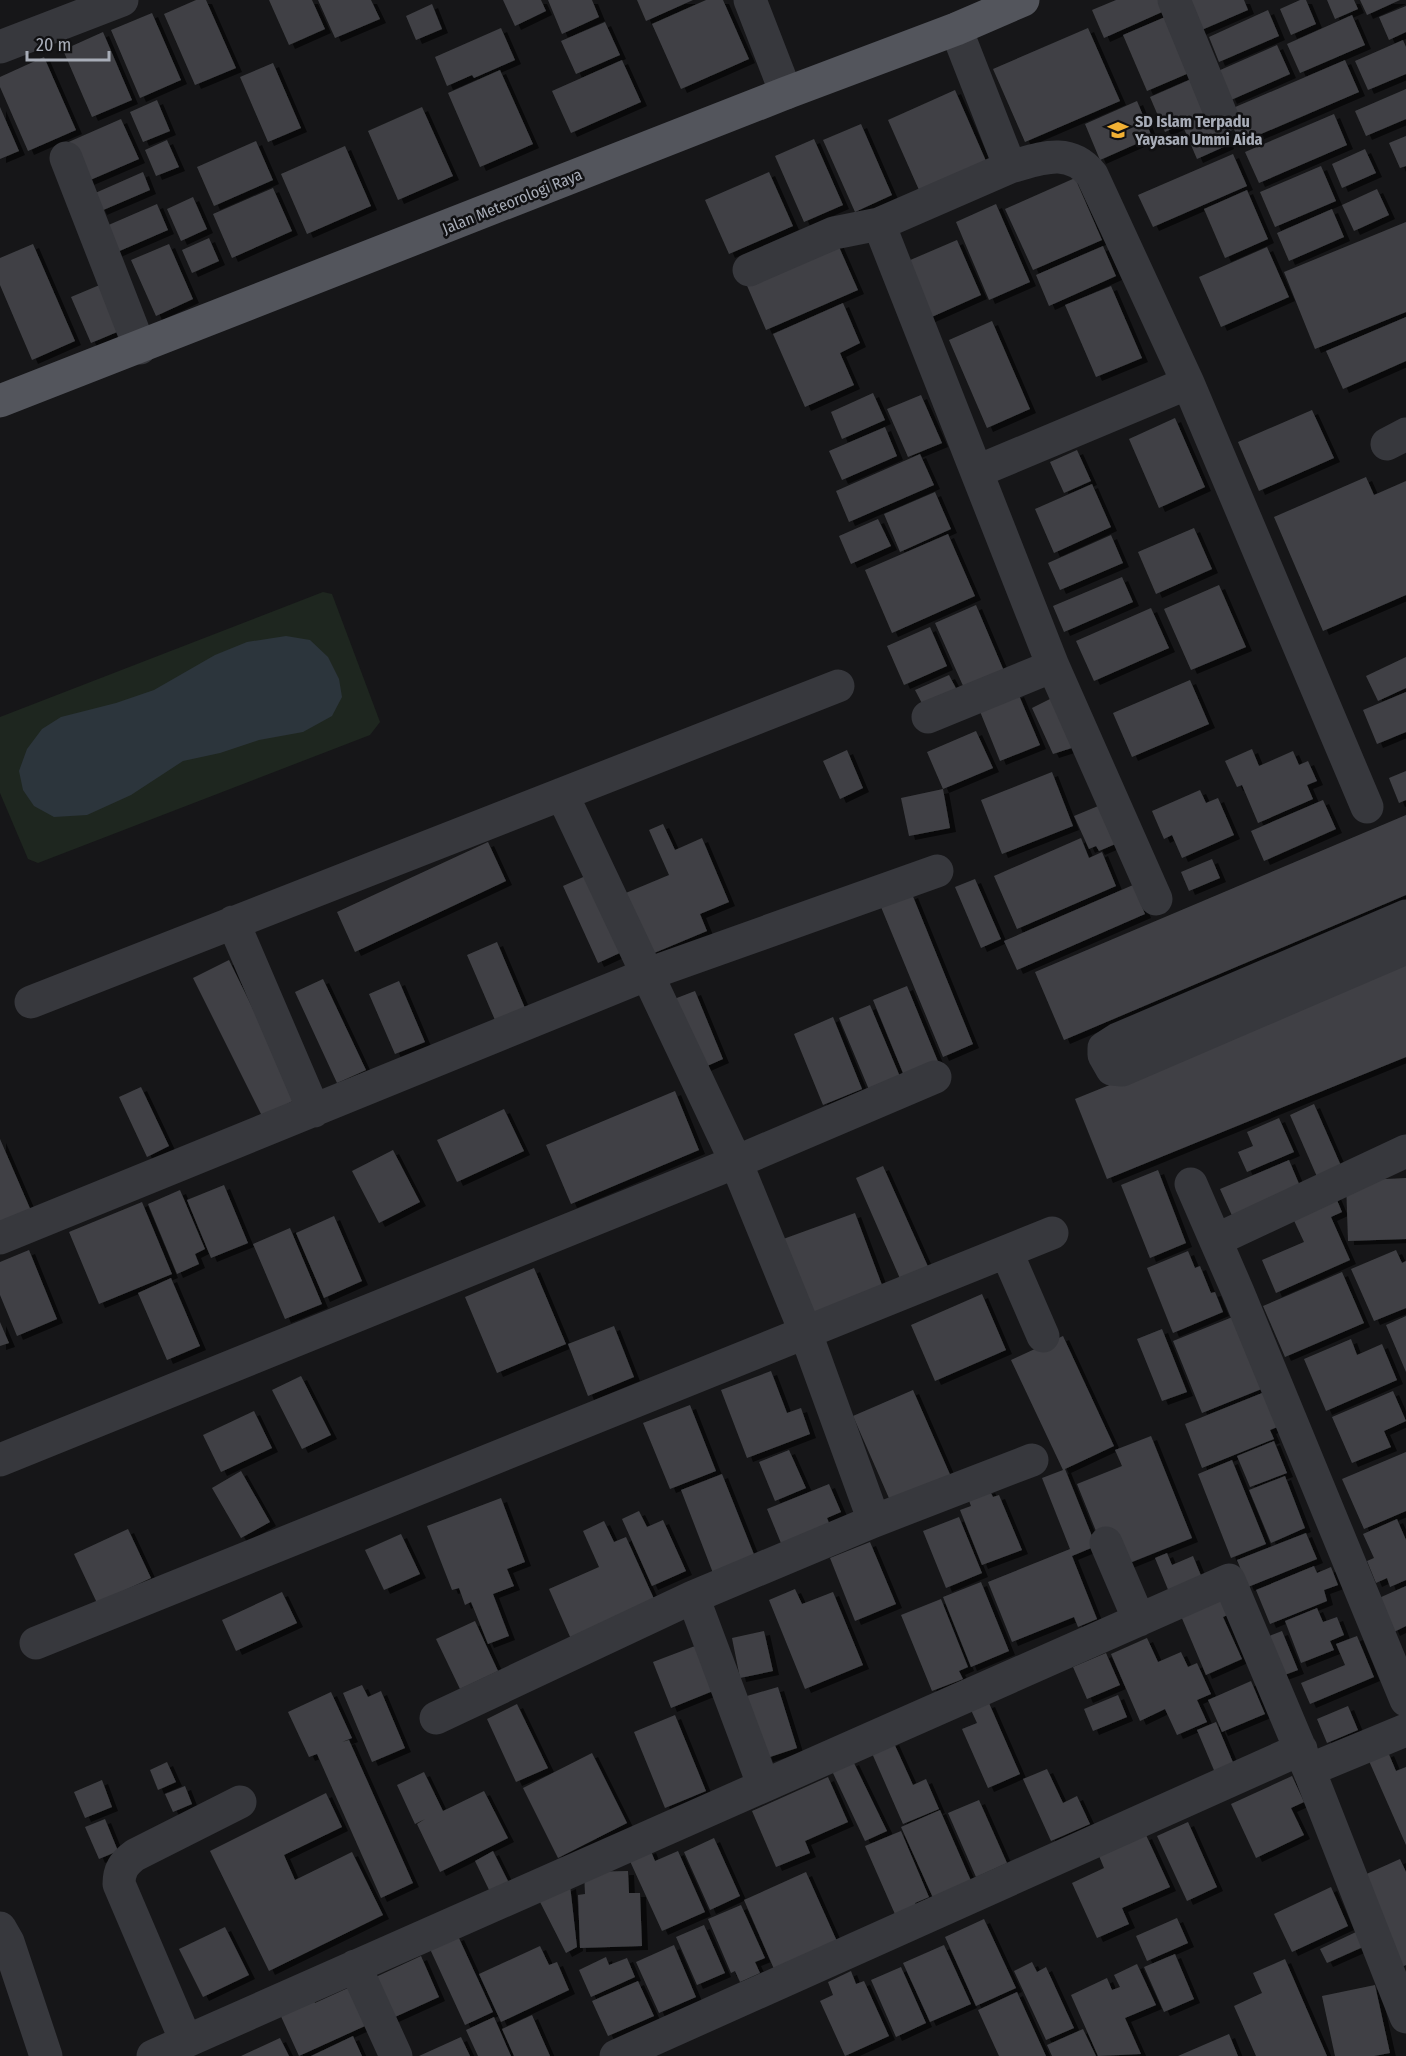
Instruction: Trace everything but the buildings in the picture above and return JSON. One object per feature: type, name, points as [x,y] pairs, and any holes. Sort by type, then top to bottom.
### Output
[{"type":"main road","name":"Jalan Meteorologi Raya","points":[[0,401],[786,93],[956,29],[1023,0]]},
{"type":"street","points":[[750,0],[786,93]]},
{"type":"street","points":[[1174,0],[1222,117]]},
{"type":"street","points":[[0,47],[116,1]]},
{"type":"street","points":[[956,29],[1010,167]]},
{"type":"street","points":[[749,270],[834,233],[879,224],[1010,167],[1057,155],[1084,165],[1092,175],[1188,383],[1367,807]]},
{"type":"street","points":[[66,158],[140,348]]},
{"type":"street","points":[[879,224],[1053,666],[1156,899]]},
{"type":"street","points":[[978,471],[1188,383]]},
{"type":"street","points":[[928,717],[1053,666]]},
{"type":"street","points":[[31,1002],[838,686]]},
{"type":"street","points":[[562,794],[736,1162],[805,1330],[874,1521]]},
{"type":"street","points":[[0,1238],[648,974],[937,871]]},
{"type":"street","points":[[1406,916],[1118,1039],[1104,1048],[1104,1054],[1112,1069],[1122,1070],[1406,948]]},
{"type":"street","points":[[233,922],[314,1111]]},
{"type":"street","points":[[0,1460],[736,1162],[936,1077]]},
{"type":"street","points":[[1216,1240],[1406,1151]]},
{"type":"street","points":[[1191,1184],[1406,1700]]},
{"type":"street","points":[[36,1643],[805,1330],[1007,1253],[1052,1233]]},
{"type":"street","points":[[1007,1253],[1043,1336]]},
{"type":"street","points":[[436,1718],[693,1597],[874,1521],[1032,1460]]},
{"type":"street","points":[[1106,1543],[1139,1620]]},
{"type":"street","points":[[240,1802],[135,1854],[126,1862],[119,1876],[119,1884],[138,1934],[184,2047],[355,1966],[1228,1580],[1305,1759],[1406,2016]]},
{"type":"street","points":[[693,1597],[764,1784]]},
{"type":"street","points":[[616,2056],[1305,1759],[1406,1730]]},
{"type":"street","points":[[0,1928],[8,1942],[46,2056]]},
{"type":"street","points":[[355,1966],[396,2056]]},
{"type":"shaded area","points":[[323,592],[332,594],[380,722],[370,735],[38,863],[28,859],[0,793],[0,717]]},
{"type":"shaded area","points":[[286,636],[310,640],[328,657],[339,679],[342,697],[332,716],[303,732],[259,740],[220,753],[183,761],[131,795],[87,815],[54,817],[34,806],[23,790],[19,771],[27,749],[42,729],[61,717],[116,703],[154,690],[215,655],[247,642]]},
{"type":"place","name":"SD Islam Terpadu Yayasan Ummi Aida","points":[[1118,130]]}]
